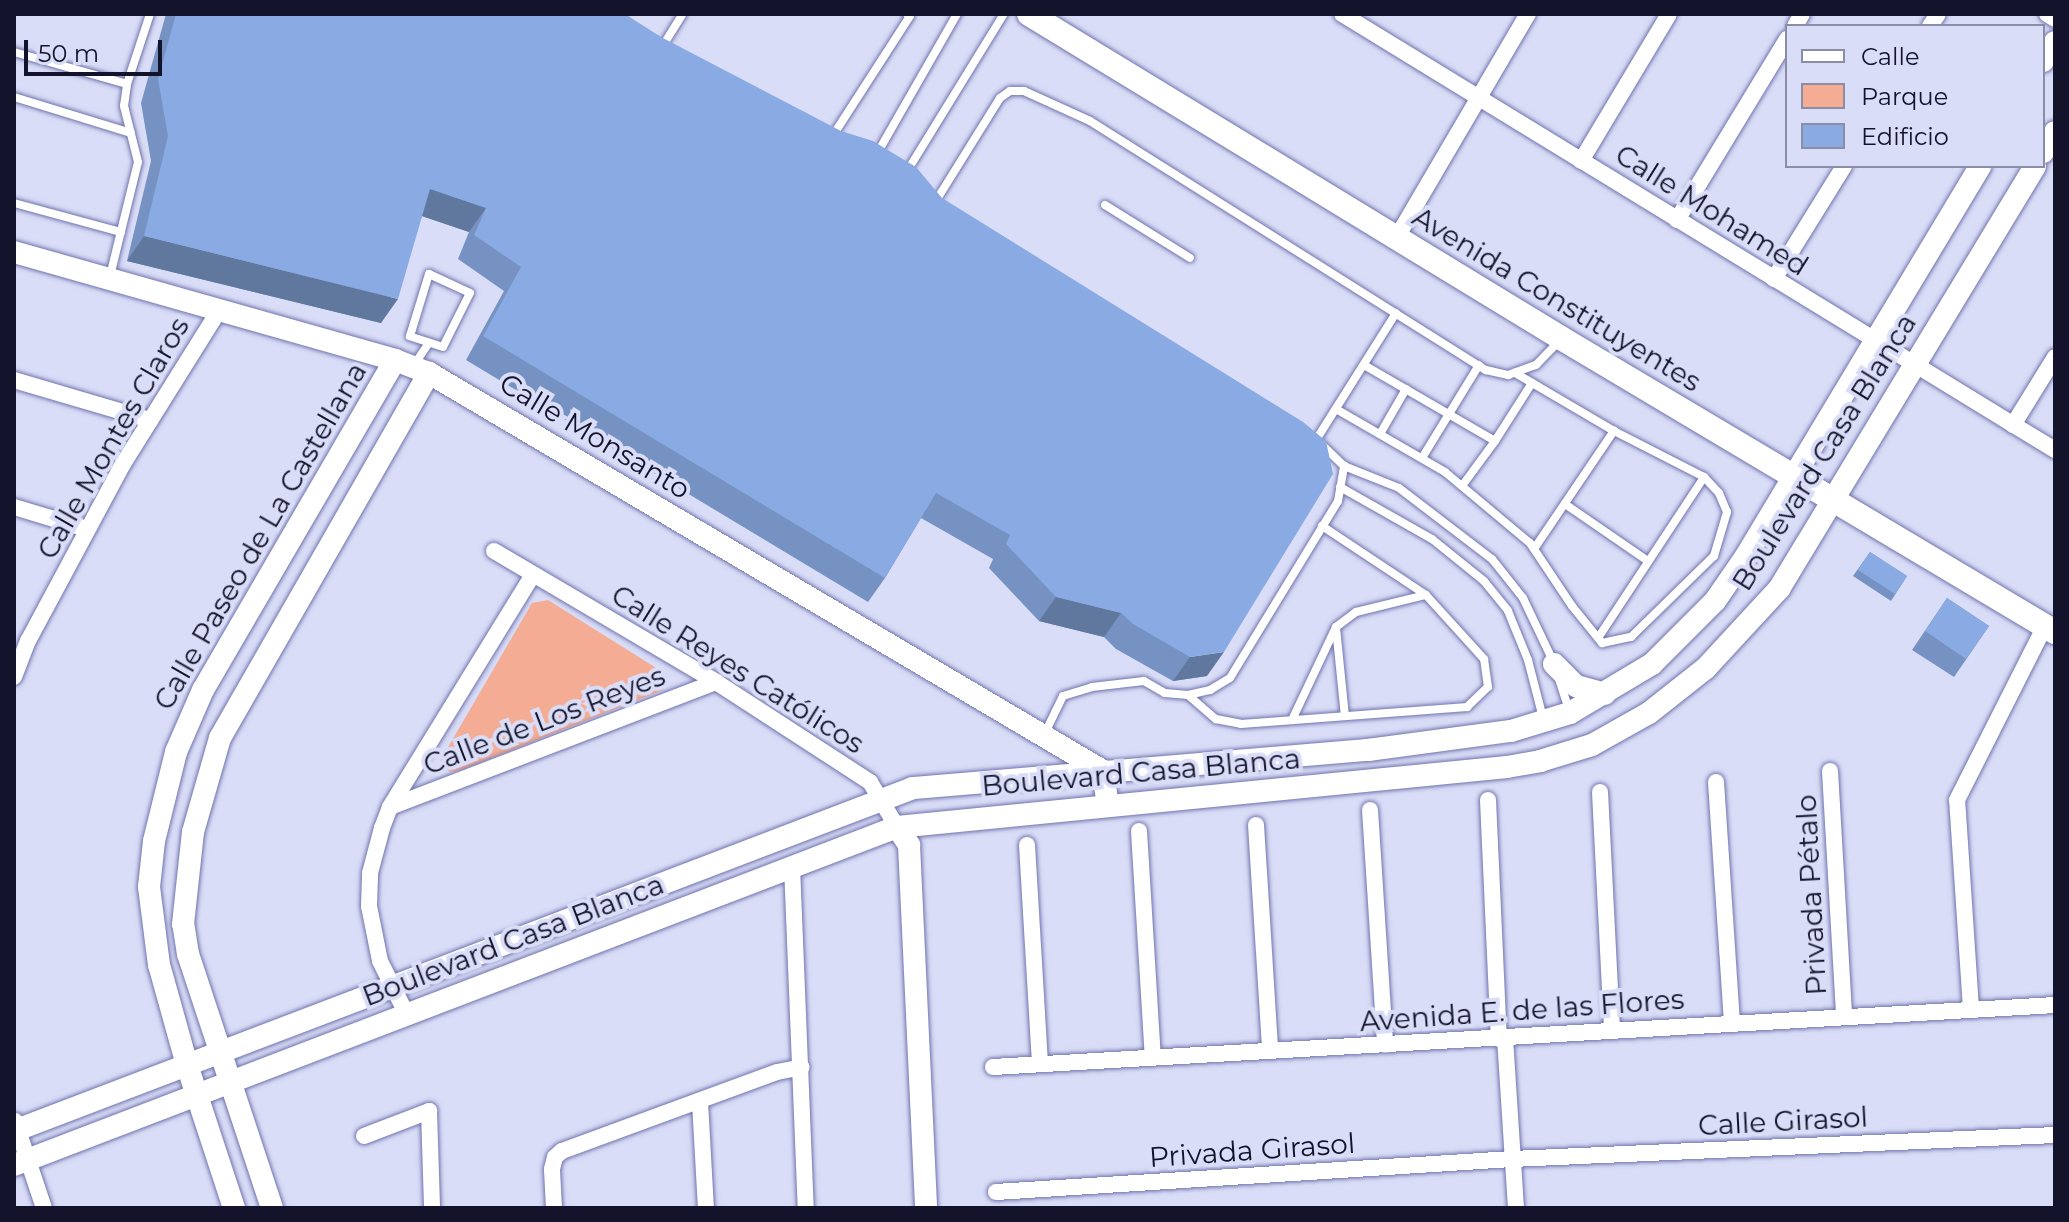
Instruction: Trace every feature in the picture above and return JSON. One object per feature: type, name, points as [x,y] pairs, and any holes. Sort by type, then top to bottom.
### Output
[{"type":"main road","name":"Avenida Constituyentes","points":[[1029,14],[1561,338],[2050,629]]},
{"type":"street","name":"Calle Mohamed","points":[[1342,14],[1361,19],[1581,161],[2055,450]]},
{"type":"street","points":[[1397,237],[1528,14]]},
{"type":"street","points":[[1581,161],[1669,14]]},
{"type":"street","points":[[2047,14],[2055,19]]},
{"type":"street","points":[[1677,220],[1785,42]]},
{"type":"street","points":[[1774,279],[1843,168]]},
{"type":"street","name":"Boulevard Casa Blanca","points":[[15,1127],[219,1053],[913,788],[1368,750],[1483,736],[1570,713],[1652,664],[1706,611],[1746,556],[1979,168]]},
{"type":"street","name":"Boulevard Casa Blanca","points":[[21,1162],[897,827],[1367,782],[1540,761],[1592,745],[1623,729],[1674,695],[1729,648],[1779,589],[1835,502],[1914,364],[2034,168]]},
{"type":"street","name":"Calle Monsanto","points":[[14,252],[413,366],[1103,771]]},
{"type":"street","name":"Calle Montes Claros","points":[[14,677],[21,639],[150,420],[218,312]]},
{"type":"street","points":[[2013,425],[2055,357]]},
{"type":"street","points":[[272,1208],[188,954],[183,924],[193,832],[211,765],[232,714],[413,366]]},
{"type":"street","name":"Calle Paseo de La Castellana","points":[[234,1208],[187,1065],[154,941],[149,887],[154,841],[176,752],[203,690],[413,366]]},
{"type":"street","points":[[14,380],[150,420]]},
{"type":"street","points":[[14,507],[87,529]]},
{"type":"street","name":"Calle Reyes Católicos","points":[[494,551],[716,682],[870,782],[897,827]]},
{"type":"street","points":[[406,1013],[375,944],[370,873],[390,807],[533,575]]},
{"type":"street","points":[[1971,1009],[1957,800],[2050,629]]},
{"type":"street","points":[[1554,664],[1576,686],[1605,694]]},
{"type":"street","name":"Calle de Los Reyes","points":[[390,807],[716,682]]},
{"type":"street","points":[[1570,713],[1591,730],[1623,729]]},
{"type":"street","points":[[1540,761],[1543,722]]},
{"type":"street","points":[[1103,771],[1108,805]]},
{"type":"street","name":"Privada Pétalo","points":[[1830,771],[1844,1016]]},
{"type":"street","points":[[1716,782],[1732,1023]]},
{"type":"street","points":[[1600,792],[1612,1030]]},
{"type":"street","points":[[1488,800],[1516,1208]]},
{"type":"street","points":[[1370,810],[1385,1045]]},
{"type":"street","points":[[1256,825],[1270,1050]]},
{"type":"street","points":[[897,827],[909,845],[926,1208]]},
{"type":"street","points":[[1139,831],[1153,1057]]},
{"type":"street","points":[[1027,845],[1040,1064]]},
{"type":"street","points":[[720,862],[729,890]]},
{"type":"street","points":[[792,866],[806,1208]]},
{"type":"street","name":"Avenida E. de las Flores","points":[[993,1067],[2055,1005]]},
{"type":"street","points":[[554,1208],[555,1157],[562,1151],[777,1072],[802,1067]]},
{"type":"street","points":[[700,1102],[706,1208]]},
{"type":"street","points":[[364,1136],[429,1111],[432,1208]]},
{"type":"street","points":[[15,1127],[21,1162],[44,1208]]},
{"type":"street","name":"Calle Girasol","points":[[1512,1159],[2055,1135]]},
{"type":"street","name":"Privada Girasol","points":[[996,1192],[1512,1159]]},
{"type":"lane","points":[[109,279],[138,162],[124,106],[127,84],[150,14]]},
{"type":"lane","points":[[662,47],[683,14]]},
{"type":"lane","points":[[831,138],[910,16],[907,14]]},
{"type":"lane","points":[[875,159],[957,14]]},
{"type":"lane","points":[[896,169],[910,176],[1004,14]]},
{"type":"lane","points":[[649,39],[675,55]]},
{"type":"lane","points":[[14,52],[127,84]]},
{"type":"lane","points":[[939,196],[1000,98],[1010,91],[1024,91],[1090,121],[1479,365],[1508,375],[1515,373],[1536,365],[1561,338]]},
{"type":"lane","points":[[14,97],[131,133]]},
{"type":"lane","points":[[819,131],[842,143]]},
{"type":"lane","points":[[864,153],[885,164]]},
{"type":"lane","points":[[931,189],[948,205]]},
{"type":"lane","points":[[14,203],[121,232]]},
{"type":"lane","points":[[1105,205],[1190,258]]},
{"type":"lane","points":[[429,274],[470,293],[443,347],[429,343],[410,336],[429,274]]},
{"type":"lane","points":[[1396,313],[1336,409],[1312,437],[1344,466],[1399,488],[1492,559],[1523,598],[1554,664],[1570,713]]},
{"type":"lane","points":[[413,366],[429,343]]},
{"type":"lane","points":[[1364,365],[1495,441]]},
{"type":"lane","points":[[1422,458],[1479,365]]},
{"type":"lane","points":[[1336,409],[1422,458],[1462,486],[1534,549],[1602,643],[1631,637],[1714,556],[1727,512],[1719,493],[1704,477],[1614,431],[1515,373]]},
{"type":"lane","points":[[1462,486],[1532,383]]},
{"type":"lane","points":[[1380,434],[1406,389]]},
{"type":"lane","points":[[1534,549],[1614,431]]},
{"type":"lane","points":[[1044,736],[1063,696],[1092,687],[1144,681],[1165,693],[1188,695],[1210,690],[1230,678],[1338,501],[1344,466]]},
{"type":"lane","points":[[1598,638],[1704,477]]},
{"type":"lane","points":[[1340,487],[1432,539],[1484,581],[1508,611],[1528,660],[1543,722]]},
{"type":"lane","points":[[1565,504],[1648,561]]},
{"type":"lane","points":[[1188,695],[1216,719],[1241,724],[1467,707],[1488,687],[1484,659],[1426,595],[1322,526]]},
{"type":"lane","points":[[1292,720],[1336,627],[1356,612],[1426,595]]},
{"type":"lane","points":[[1336,627],[1345,716]]},
{"type":"green space","points":[[548,600],[661,671],[666,678],[663,690],[464,769],[451,772],[444,768],[440,761],[532,603]]},
{"type":"building","points":[[176,14],[625,14],[661,37],[841,131],[873,141],[916,167],[942,198],[1303,422],[1326,441],[1333,474],[1224,652],[1190,657],[1133,624],[1121,613],[1056,597],[1006,544],[1010,535],[936,493],[885,578],[483,336],[521,267],[474,235],[486,208],[430,189],[398,299],[144,236],[168,136],[158,79]]},
{"type":"building","points":[[1870,552],[1907,576],[1895,594],[1858,570]]},
{"type":"building","points":[[1947,598],[1989,626],[1966,659],[1925,631]]}]
